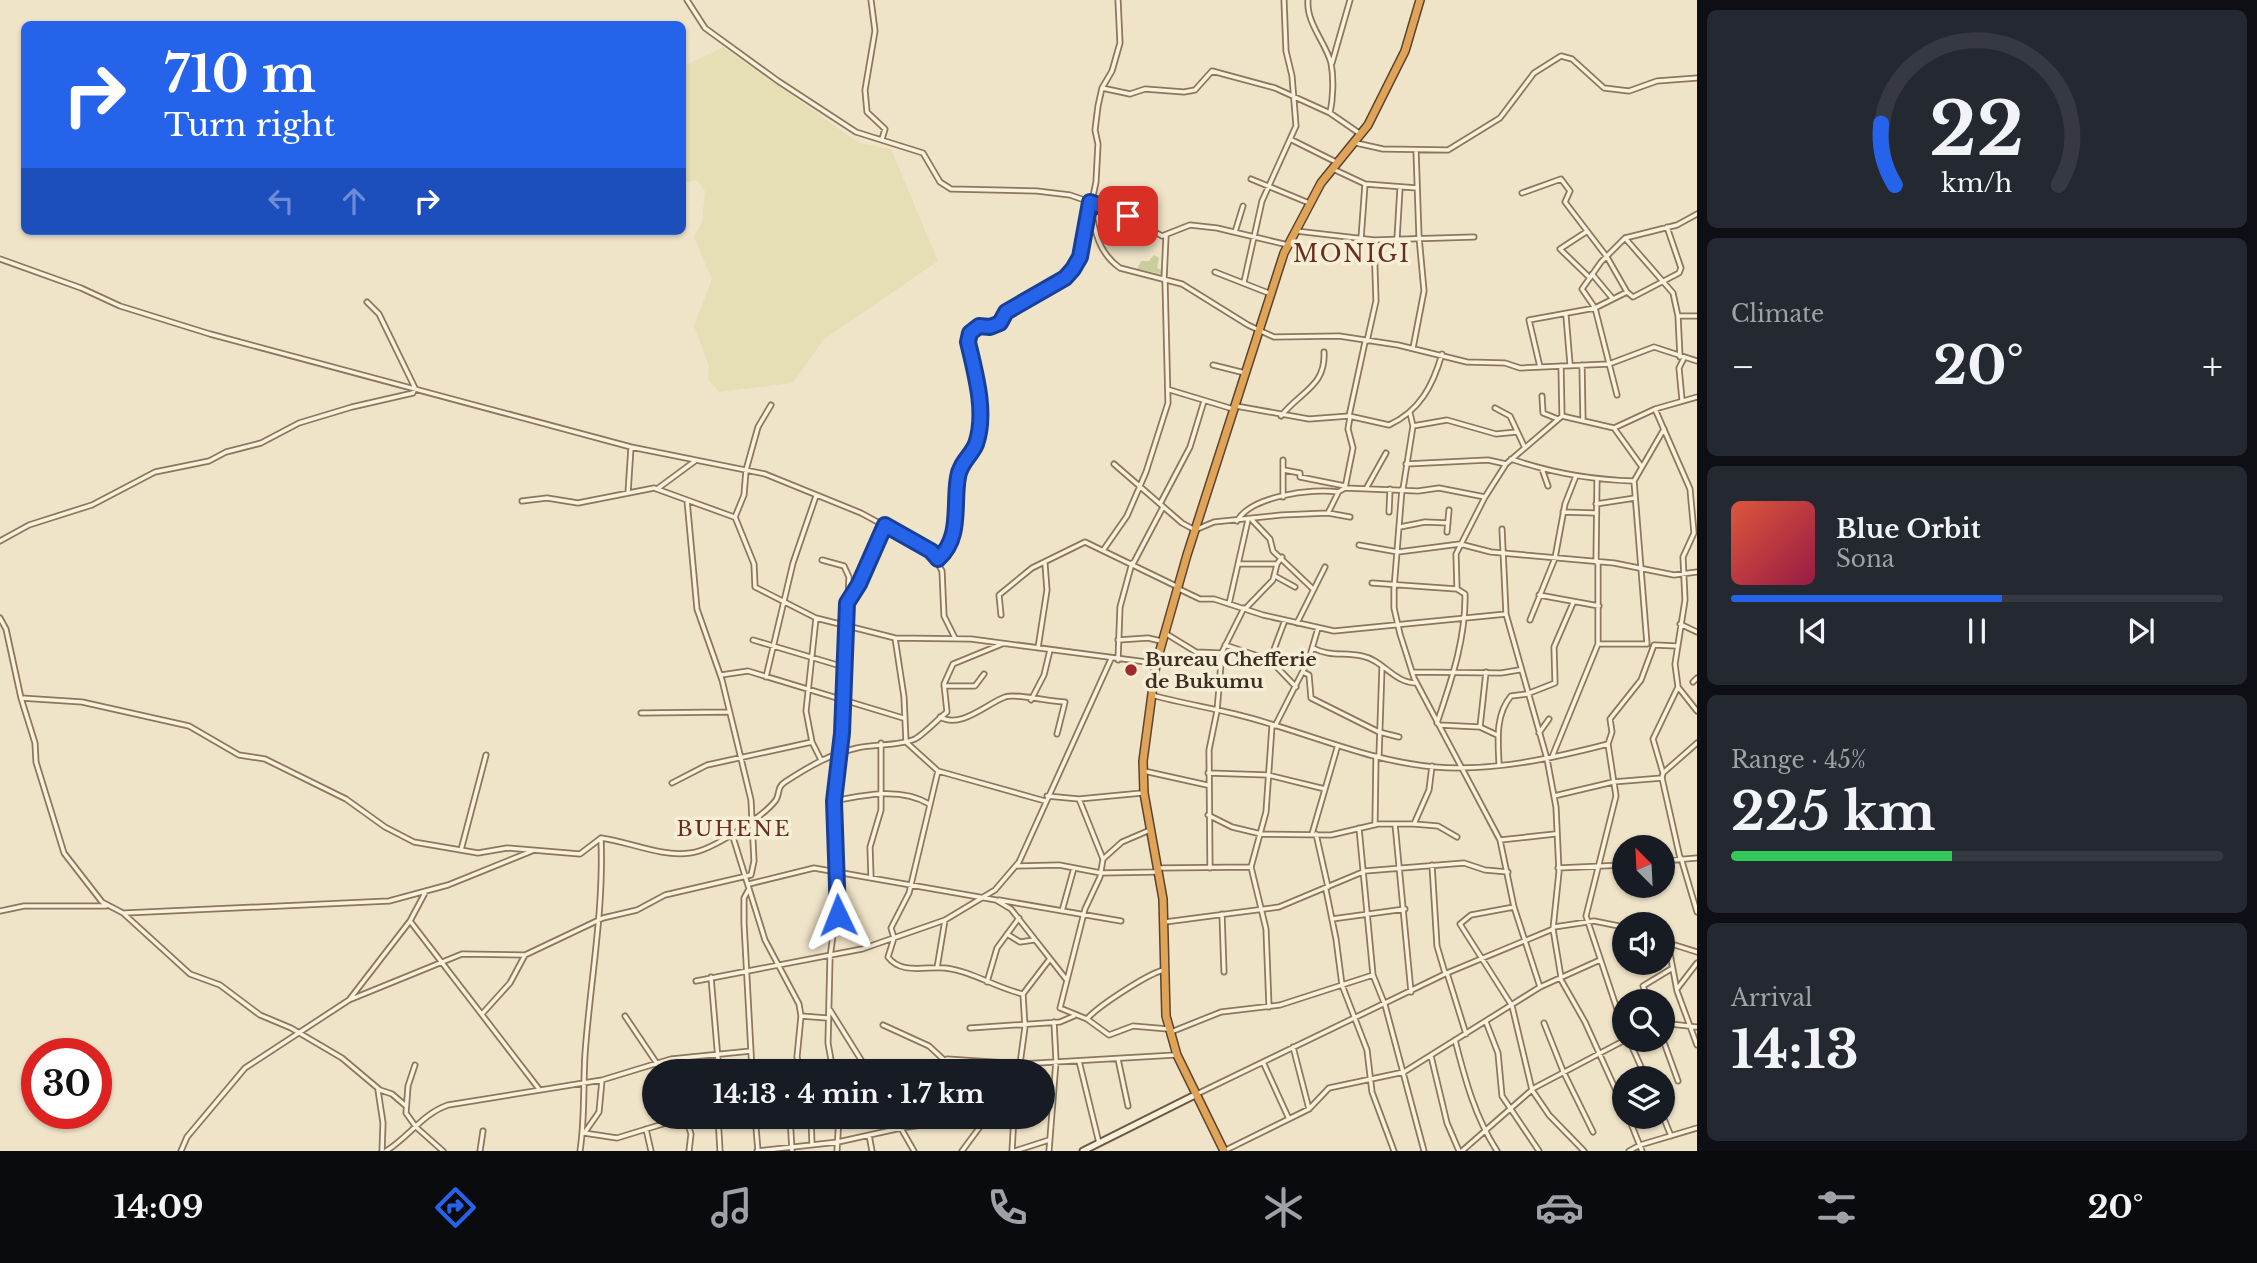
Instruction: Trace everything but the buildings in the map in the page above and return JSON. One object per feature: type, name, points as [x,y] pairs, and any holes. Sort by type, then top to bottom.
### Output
[{"type":"highway","points":[[1221,1150],[1177,1055],[1169,1031],[1164,971],[1165,922],[1159,870],[1144,793],[1143,770],[1157,664],[1177,588],[1287,245],[1309,203],[1335,166],[1362,135],[1405,51],[1420,0]]},
{"type":"main road","points":[[1083,1151],[1195,1095]]},
{"type":"street","points":[[687,0],[705,28],[778,81],[856,132],[923,153],[940,182],[951,190],[1037,191],[1070,195],[1116,210],[1166,236]]},
{"type":"street","points":[[871,0],[874,31],[865,90],[867,112],[885,129],[881,140]]},
{"type":"street","points":[[938,559],[953,534],[958,477],[964,460],[975,445],[978,431],[980,405],[968,342],[970,333],[979,326],[990,327],[1000,323],[1006,312],[1065,278],[1080,257],[1098,160],[1095,130],[1102,88],[1112,71],[1120,43],[1118,0]]},
{"type":"street","points":[[1244,282],[1256,220],[1296,126],[1286,51],[1284,0]]},
{"type":"street","points":[[1331,65],[1350,0]]},
{"type":"street","points":[[1307,1],[1307,11],[1331,65],[1334,98],[1330,113]]},
{"type":"street","points":[[1356,143],[1383,149],[1448,149],[1478,134],[1506,113],[1514,97],[1540,67],[1561,55],[1572,59],[1604,89],[1629,91],[1657,81],[1697,78]]},
{"type":"street","points":[[1102,88],[1130,94],[1144,89],[1184,92],[1195,90],[1212,71],[1275,88],[1294,99],[1313,103],[1362,135]]},
{"type":"street","points":[[1292,140],[1365,184],[1417,188]]},
{"type":"street","points":[[1413,348],[1424,291],[1416,150]]},
{"type":"street","points":[[1251,179],[1309,203]]},
{"type":"street","points":[[1522,193],[1561,179],[1570,191],[1565,202],[1606,257],[1631,298],[1679,273],[1681,268],[1667,226]]},
{"type":"street","points":[[1361,239],[1365,184]]},
{"type":"street","points":[[1396,239],[1400,187]]},
{"type":"street","points":[[1090,202],[1097,238],[1107,258],[1120,268],[1182,284],[1260,331],[1288,339],[1331,335],[1413,348],[1467,362],[1540,367],[1609,364],[1654,347],[1697,361]]},
{"type":"street","points":[[1235,232],[1242,206]]},
{"type":"street","points":[[1617,395],[1595,308],[1582,289],[1606,257],[1625,238],[1681,223],[1697,214]]},
{"type":"street","points":[[1166,236],[1190,225],[1255,236],[1287,245]]},
{"type":"street","points":[[1294,231],[1374,240],[1474,237]]},
{"type":"street","points":[[1586,232],[1560,249],[1613,299]]},
{"type":"street","points":[[1104,549],[1127,516],[1158,439],[1170,390],[1165,361],[1166,236]]},
{"type":"street","points":[[1625,238],[1672,293],[1678,316],[1682,357],[1679,368],[1682,400]]},
{"type":"street","points":[[1328,513],[1338,492],[1345,487],[1353,448],[1348,429],[1350,416],[1376,300],[1374,240]]},
{"type":"street","points":[[0,259],[163,321],[631,447],[746,470],[816,496],[885,525],[931,551],[943,571],[944,616],[955,638]]},
{"type":"street","points":[[1215,272],[1271,294]]},
{"type":"street","points":[[1540,367],[1529,320],[1566,316],[1595,308],[1627,292]]},
{"type":"street","points":[[367,302],[379,314],[415,388]]},
{"type":"street","points":[[1566,316],[1570,364]]},
{"type":"street","points":[[1678,316],[1697,316]]},
{"type":"street","points":[[1281,416],[1295,398],[1321,378],[1325,368],[1324,352]]},
{"type":"street","points":[[1170,390],[1204,401],[1281,416],[1309,419],[1350,416],[1389,425],[1410,413],[1428,390],[1442,354]]},
{"type":"street","points":[[1213,365],[1246,374]]},
{"type":"street","points":[[1457,589],[1456,554],[1485,497],[1506,464],[1560,418],[1561,365]]},
{"type":"street","points":[[1583,365],[1583,421]]},
{"type":"street","points":[[0,541],[29,525],[92,505],[155,472],[205,462],[226,452],[261,443],[299,423],[352,407],[403,397],[413,393],[415,388]]},
{"type":"street","points":[[1542,396],[1543,413],[1614,428],[1656,409],[1697,397]]},
{"type":"street","points":[[1118,660],[1121,607],[1133,564],[1174,472],[1191,447],[1204,401]]},
{"type":"street","points":[[771,405],[759,425],[746,470],[744,495],[735,517],[754,564],[755,587],[816,618],[895,638],[955,638],[1157,664]]},
{"type":"street","points":[[1495,408],[1510,416],[1525,448]]},
{"type":"street","points":[[1656,409],[1686,474],[1695,535],[1683,557],[1685,600],[1677,646],[1678,687],[1653,739],[1681,858],[1697,912]]},
{"type":"street","points":[[1410,413],[1413,426],[1402,489],[1394,608],[1416,683],[1500,840],[1514,907],[1540,988]]},
{"type":"street","points":[[1413,426],[1447,420],[1496,434],[1517,432]]},
{"type":"street","points":[[1614,428],[1642,467]]},
{"type":"street","points":[[1647,644],[1634,481],[1664,429]]},
{"type":"street","points":[[628,493],[631,447]]},
{"type":"street","points":[[1367,487],[1386,453]]},
{"type":"street","points":[[1511,459],[1542,469],[1597,480],[1634,481]]},
{"type":"street","points":[[1283,460],[1283,497]]},
{"type":"street","points":[[1406,464],[1488,460],[1506,464]]},
{"type":"street","points":[[657,489],[695,461]]},
{"type":"street","points":[[1114,464],[1195,530],[1214,522],[1281,515],[1328,513],[1350,517]]},
{"type":"street","points":[[1542,469],[1548,486]]},
{"type":"street","points":[[1284,470],[1300,473],[1300,477],[1345,487],[1450,488],[1485,497]]},
{"type":"street","points":[[1530,620],[1555,558],[1563,512],[1576,476]]},
{"type":"street","points":[[1549,758],[1598,644],[1595,513],[1597,480]]},
{"type":"street","points":[[1320,481],[1320,490]]},
{"type":"street","points":[[522,501],[547,498],[578,503],[657,489],[735,517]]},
{"type":"street","points":[[1389,512],[1390,489]]},
{"type":"street","points":[[1237,521],[1256,503],[1320,490],[1338,492]]},
{"type":"street","points":[[766,677],[793,563],[816,496]]},
{"type":"street","points":[[1596,504],[1635,498]]},
{"type":"street","points":[[687,500],[697,608],[721,675],[751,800],[754,860],[747,878]]},
{"type":"street","points":[[1690,506],[1697,507]]},
{"type":"street","points":[[1447,532],[1449,510]]},
{"type":"street","points":[[1563,512],[1595,513]]},
{"type":"street","points":[[1250,520],[1270,539],[1273,551],[1313,589]]},
{"type":"street","points":[[1229,604],[1250,520]]},
{"type":"street","points":[[1400,527],[1448,523]]},
{"type":"street","points":[[847,603],[859,584],[885,525]]},
{"type":"street","points":[[1502,529],[1506,614],[1519,670],[1549,758],[1554,796],[1558,867],[1554,928],[1560,977],[1585,1022],[1612,1083]]},
{"type":"street","points":[[1000,615],[999,595],[1026,573],[1085,542],[1104,549],[1117,560],[1133,564],[1200,599],[1334,631],[1506,614]]},
{"type":"street","points":[[1359,545],[1398,552],[1460,544],[1502,553],[1685,575],[1697,572]]},
{"type":"street","points":[[1210,868],[1207,785],[1209,750],[1217,711],[1224,645],[1245,608],[1275,576],[1277,564],[1282,557]]},
{"type":"street","points":[[822,560],[838,564],[847,570],[840,753],[834,801],[838,915],[830,957],[828,1043],[831,1059]]},
{"type":"street","points":[[1038,648],[1047,590],[1045,564]]},
{"type":"street","points":[[1239,564],[1277,564]]},
{"type":"street","points":[[1297,624],[1325,567]]},
{"type":"street","points":[[1275,576],[1295,587]]},
{"type":"street","points":[[1372,583],[1457,589],[1465,594],[1465,616],[1454,671],[1438,724]]},
{"type":"street","points":[[1539,595],[1599,606]]},
{"type":"street","points":[[1499,764],[1498,736],[1506,703],[1511,696],[1527,695],[1556,684],[1554,647],[1573,603]]},
{"type":"street","points":[[0,618],[6,629],[21,698],[35,743],[36,762],[64,853],[102,902],[123,913],[190,974],[220,985],[260,1016],[300,1034],[342,1058],[378,1088],[406,1106]]},
{"type":"street","points":[[816,618],[806,711],[812,742],[821,760]]},
{"type":"street","points":[[1270,660],[1285,620]]},
{"type":"street","points":[[1680,624],[1697,632]]},
{"type":"street","points":[[1269,1007],[1266,929],[1251,867],[1261,834],[1270,786],[1268,775],[1274,726],[1303,672],[1318,628]]},
{"type":"street","points":[[1118,640],[1162,637],[1196,652],[1222,654]]},
{"type":"street","points":[[895,638],[904,697],[906,742],[938,771],[1046,799],[1144,793]]},
{"type":"street","points":[[753,640],[844,667]]},
{"type":"street","points":[[601,838],[643,848],[689,853],[732,834],[776,799],[781,784],[821,760],[881,743],[906,742],[918,737],[947,712],[944,686],[953,664],[1004,643]]},
{"type":"street","points":[[1598,644],[1677,646]]},
{"type":"street","points":[[1224,645],[1270,660],[1296,687]]},
{"type":"street","points":[[1612,995],[1587,922],[1597,865],[1616,796],[1608,744],[1612,732],[1610,719],[1642,680],[1654,645]]},
{"type":"street","points":[[1312,648],[1324,654],[1362,656],[1401,681],[1416,683]]},
{"type":"street","points":[[1031,700],[1044,675],[1050,650]]},
{"type":"street","points":[[696,981],[830,957],[945,920],[985,897],[1017,866],[1111,659]]},
{"type":"street","points":[[1375,825],[1382,667]]},
{"type":"street","points":[[1412,671],[1519,670]]},
{"type":"street","points":[[721,675],[748,671],[843,698],[904,719]]},
{"type":"street","points":[[1303,672],[1309,675],[1311,698],[1379,732],[1399,737]]},
{"type":"street","points":[[1480,727],[1486,672]]},
{"type":"street","points":[[944,686],[975,686],[984,674]]},
{"type":"street","points":[[1678,687],[1697,711]]},
{"type":"street","points":[[940,717],[951,720],[972,715],[1012,695],[1031,700],[1066,703],[1057,734]]},
{"type":"street","points":[[1152,695],[1274,726],[1337,748],[1432,766],[1499,764],[1549,758],[1608,744]]},
{"type":"street","points":[[21,698],[82,702],[189,726],[239,755],[265,759],[346,799],[410,841],[478,853],[507,848],[583,853],[601,838]]},
{"type":"street","points":[[641,713],[728,712]]},
{"type":"street","points":[[1539,733],[1549,719]]},
{"type":"street","points":[[1438,724],[1480,727],[1498,736]]},
{"type":"street","points":[[672,783],[707,765],[812,742]]},
{"type":"street","points":[[872,878],[870,847],[881,810],[881,743]]},
{"type":"street","points":[[1554,796],[1613,782],[1663,776],[1697,743]]},
{"type":"street","points":[[1337,748],[1314,834],[1327,889],[1342,985],[1367,1050],[1370,1080],[1394,1151]]},
{"type":"street","points":[[461,850],[486,755]]},
{"type":"street","points":[[1414,824],[1429,790],[1432,766]]},
{"type":"street","points":[[1143,770],[1207,785]]},
{"type":"street","points":[[938,771],[911,886],[903,909],[891,928],[894,938],[888,956],[894,964],[908,968],[937,968],[962,972],[1023,993]]},
{"type":"street","points":[[1208,773],[1268,775],[1325,789]]},
{"type":"street","points":[[834,801],[882,794],[915,796],[929,804]]},
{"type":"street","points":[[1079,799],[1102,859],[1101,873],[1084,916],[1077,952],[1066,979],[1060,1008],[1074,1016],[1087,1019],[1108,1035],[1133,1026],[1169,1031],[1221,1012],[1269,1007],[1373,975]]},
{"type":"street","points":[[1208,815],[1232,827],[1261,834],[1314,834],[1375,825],[1414,824],[1437,826],[1457,837]]},
{"type":"street","points":[[1395,824],[1405,909],[1410,992]]},
{"type":"street","points":[[1359,828],[1373,975],[1385,1005],[1424,1151]]},
{"type":"street","points":[[1102,859],[1122,842],[1150,830]]},
{"type":"street","points":[[732,834],[750,886],[757,921],[779,967],[795,992],[802,1016],[797,1059]]},
{"type":"street","points":[[1500,840],[1555,834]]},
{"type":"street","points":[[580,1151],[584,1133],[584,1082],[598,921],[601,838]]},
{"type":"street","points":[[123,913],[389,901],[499,866],[536,849]]},
{"type":"street","points":[[1675,859],[1697,858]]},
{"type":"street","points":[[1165,922],[1279,907],[1365,871],[1464,863],[1485,870],[1508,872]]},
{"type":"street","points":[[1017,866],[1059,865],[1101,873],[1251,867]]},
{"type":"street","points":[[1432,865],[1437,946],[1466,1034]]},
{"type":"street","points":[[1558,867],[1612,865]]},
{"type":"street","points":[[750,886],[811,868],[1121,921]]},
{"type":"street","points":[[1062,911],[1074,868]]},
{"type":"street","points":[[181,1151],[187,1137],[245,1068],[349,1000],[441,961],[471,954],[525,955],[598,921],[637,911],[683,890],[724,879],[730,882],[747,878]]},
{"type":"street","points":[[750,886],[744,900],[751,1059]]},
{"type":"street","points":[[349,1000],[410,921],[425,891]]},
{"type":"street","points":[[996,900],[1019,918],[1066,979]]},
{"type":"street","points":[[0,911],[24,905],[108,905]]},
{"type":"street","points":[[1514,907],[1479,913],[1460,922],[1463,933],[1484,958],[1512,1006],[1532,1090],[1549,1115],[1584,1151]]},
{"type":"street","points":[[1332,919],[1405,909]]},
{"type":"street","points":[[1222,914],[1224,972]]},
{"type":"street","points":[[987,982],[990,963],[1019,918]]},
{"type":"street","points":[[937,968],[945,920]]},
{"type":"street","points":[[410,921],[539,1089]]},
{"type":"street","points":[[1195,1095],[1446,974],[1554,928],[1587,922],[1612,923]]},
{"type":"street","points":[[1007,934],[1020,942],[1035,940]]},
{"type":"street","points":[[1675,945],[1697,952]]},
{"type":"street","points":[[482,1014],[510,982],[525,955]]},
{"type":"street","points":[[1021,1059],[1025,1023],[1023,993],[1049,960]]},
{"type":"street","points":[[1221,1150],[1309,1109],[1329,1088],[1404,1072],[1540,988],[1600,960]]},
{"type":"street","points":[[1677,989],[1697,963]]},
{"type":"street","points":[[1087,1019],[1097,1009],[1138,985],[1150,974],[1164,971]]},
{"type":"street","points":[[1644,989],[1643,986],[1661,975]]},
{"type":"street","points":[[1673,975],[1688,1026],[1697,1045]]},
{"type":"street","points":[[711,977],[720,1059]]},
{"type":"street","points":[[828,1009],[860,1059]]},
{"type":"street","points":[[625,1016],[636,1037],[654,1059]]},
{"type":"street","points":[[802,1016],[828,1018]]},
{"type":"street","points":[[970,1028],[1054,1023],[1074,1016]]},
{"type":"street","points":[[1486,1022],[1498,1053],[1502,1096],[1539,1151]]},
{"type":"street","points":[[1049,1151],[1056,1062],[1054,1023]]},
{"type":"street","points":[[1544,1023],[1563,1071],[1593,1132]]},
{"type":"street","points":[[1675,1024],[1697,1027]]},
{"type":"street","points":[[883,1025],[929,1046],[942,1059]]},
{"type":"street","points":[[1455,1040],[1483,1130],[1497,1151]]},
{"type":"street","points":[[1293,1046],[1309,1109]]},
{"type":"street","points":[[1430,1055],[1447,1123],[1460,1151],[1532,1090],[1563,1071],[1612,1047]]},
{"type":"street","points":[[688,1059],[751,1051]]},
{"type":"street","points":[[1667,1052],[1678,1081]]},
{"type":"street","points":[[1056,1062],[1177,1055]]},
{"type":"street","points":[[1118,1059],[1128,1106]]},
{"type":"street","points":[[1079,1061],[1099,1143]]},
{"type":"street","points":[[1263,1062],[1289,1119]]},
{"type":"street","points":[[415,1065],[406,1113],[416,1127],[443,1151]]},
{"type":"street","points":[[384,1151],[416,1127],[430,1112],[447,1106],[602,1080],[642,1068]]},
{"type":"street","points":[[584,1133],[600,1112],[602,1080]]},
{"type":"street","points":[[378,1088],[384,1151]]},
{"type":"street","points":[[584,1133],[617,1138],[646,1129],[651,1151]]},
{"type":"street","points":[[689,1151],[690,1129]]},
{"type":"street","points":[[719,1129],[720,1151]]},
{"type":"street","points":[[756,1129],[758,1151],[838,1142],[896,1129]]},
{"type":"street","points":[[791,1129],[792,1149]]},
{"type":"street","points":[[811,1129],[812,1145]]},
{"type":"street","points":[[837,1151],[838,1129]]},
{"type":"street","points":[[902,1129],[914,1151]]},
{"type":"street","points":[[962,1151],[976,1129]]},
{"type":"street","points":[[1014,1129],[1013,1151],[1049,1140]]},
{"type":"street","points":[[1634,1129],[1642,1151]]},
{"type":"street","points":[[1668,1129],[1671,1136]]},
{"type":"street","points":[[1629,1151],[1640,1144],[1697,1129]]},
{"type":"street","points":[[480,1151],[483,1131]]},
{"type":"street","points":[[869,1135],[872,1151]]},
{"type":"shaded area","points":[[723,47],[859,143],[891,149],[938,261],[823,340],[793,383],[719,392],[708,379],[709,366],[694,326],[712,279],[694,237],[702,222],[705,191],[697,180],[686,182],[686,65]]},
{"type":"green space","points":[[1154,255],[1159,258],[1157,268],[1162,270],[1161,274],[1137,269],[1141,261],[1149,261]]},
{"type":"place","name":"Bureau Chefferie de Bukumu","points":[[1131,670]]},
{"type":"district","name":"MONIGI","points":[[1352,254]]},
{"type":"district","name":"BUHENE","points":[[734,829]]},
{"type":"route","points":[[838,915],[834,801],[842,733],[847,603],[859,584],[885,525],[931,551],[938,559],[947,549],[957,514],[958,477],[964,460],[975,445],[978,431],[980,405],[968,342],[970,333],[979,326],[990,327],[1000,323],[1006,312],[1065,278],[1080,257],[1090,202],[1097,202],[1128,216]]}]
